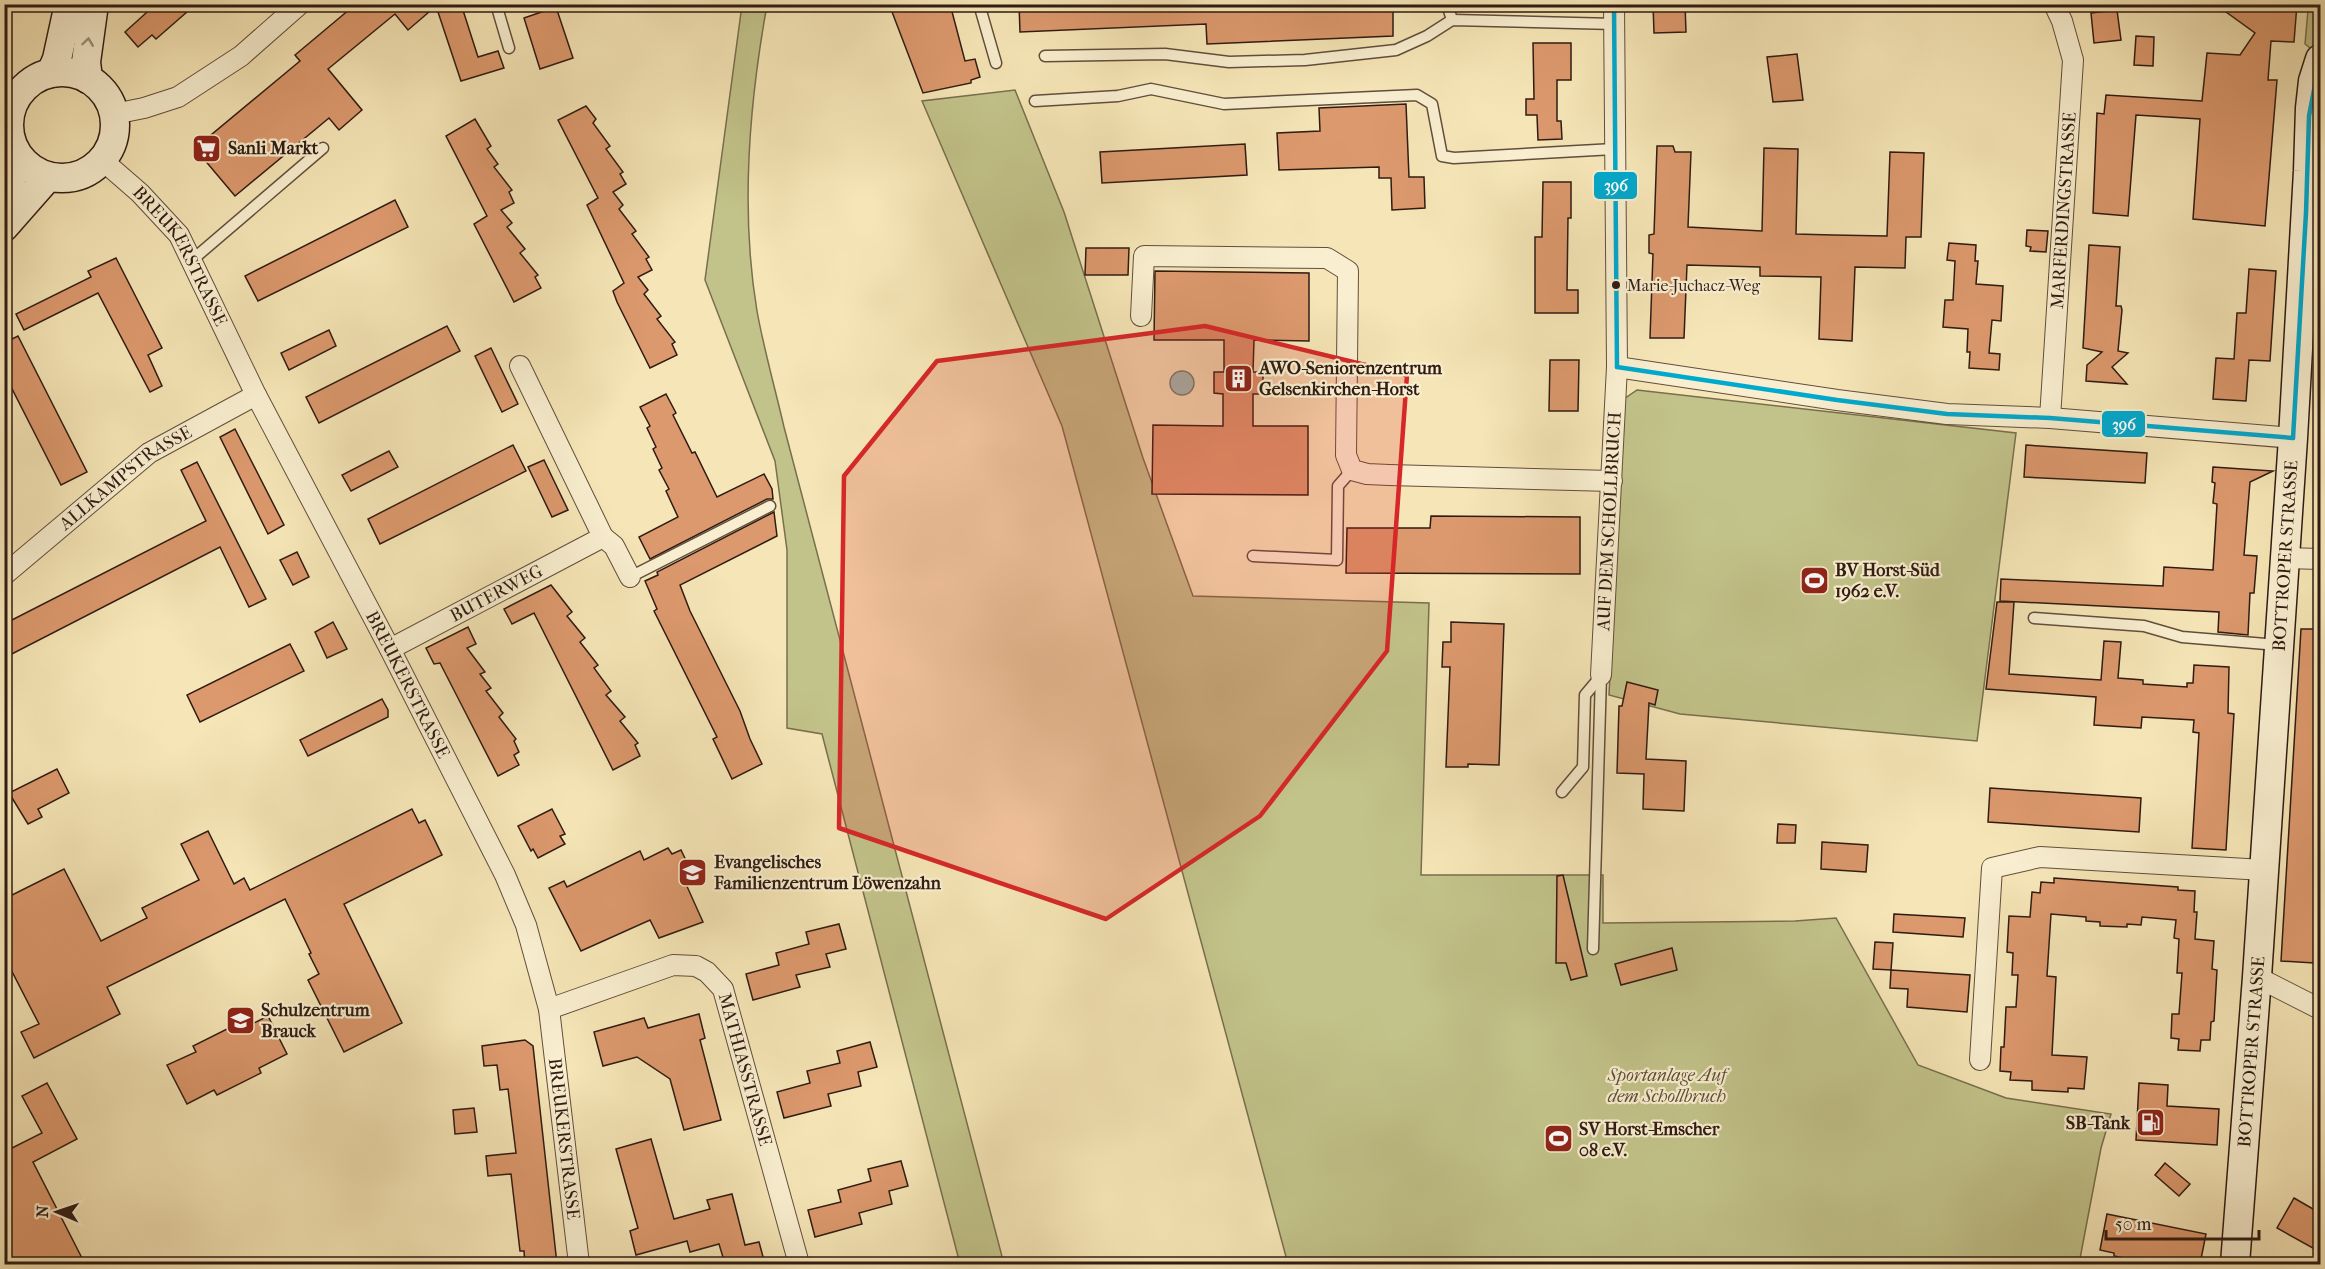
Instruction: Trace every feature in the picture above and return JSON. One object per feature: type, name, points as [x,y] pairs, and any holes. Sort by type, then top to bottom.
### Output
[{"type":"main road","points":[[51,73],[57,59],[69,4]]},
{"type":"main road","points":[[88,79],[86,62],[94,4]]},
{"type":"main road","name":"BOTTROPER STRASSE","points":[[2235,1264],[2257,977],[2293,438],[2310,108],[2313,81],[2320,59]]},
{"type":"main road","points":[[63,72],[88,79],[106,95],[114,114],[115,127],[112,143],[102,160],[92,170],[77,177],[60,179],[48,177],[29,168],[19,158],[10,141],[8,124],[11,108],[19,93],[31,81],[51,73],[63,72]]},
{"type":"main road","name":"BOTTROPER STRASSE","points":[[2308,171],[2320,144]]},
{"type":"main road","points":[[4,189],[15,172],[19,158]]},
{"type":"main road","points":[[4,227],[48,177]]},
{"type":"street","points":[[114,114],[144,108],[178,97],[241,56],[300,4]]},
{"type":"street","name":"AUF DEM SCHOLLBRUCH","points":[[1601,675],[1617,367],[1614,4]]},
{"type":"street","name":"MARFERDINGSTRASSE","points":[[2050,418],[2073,60],[2062,21],[2054,4]]},
{"type":"street","name":"BREUKERSTRASSE","points":[[102,160],[140,193],[179,236],[256,395],[390,649],[505,875],[526,925],[549,1009],[579,1264]]},
{"type":"street","points":[[1141,316],[1144,256],[1327,258],[1348,271],[1346,455],[1352,470],[1378,475],[1612,481]]},
{"type":"street","points":[[520,366],[603,537],[614,546],[630,577]]},
{"type":"street","points":[[1617,367],[1947,414],[2050,418],[2293,438]]},
{"type":"street","name":"ALLKAMPSTRASSE","points":[[4,575],[149,453],[256,395]]},
{"type":"street","name":"BUTERWEG","points":[[390,649],[603,537]]},
{"type":"street","points":[[2284,558],[2320,559]]},
{"type":"street","points":[[1980,1060],[1992,868],[2040,857],[2264,870]]},
{"type":"street","name":"MATHIASSTRASSE","points":[[549,1009],[673,965],[696,966],[707,972],[723,989],[799,1264]]},
{"type":"street","points":[[2257,977],[2320,1009]]},
{"type":"lane","points":[[496,4],[509,48]]},
{"type":"lane","points":[[979,4],[996,63]]},
{"type":"lane","points":[[1447,4],[1452,20]]},
{"type":"lane","points":[[1045,56],[1165,54],[1228,62],[1305,60],[1396,50],[1427,36],[1452,20],[1614,24]]},
{"type":"lane","points":[[1035,100],[1118,96],[1151,89],[1224,104],[1417,95],[1432,104],[1442,156],[1454,158],[1614,149]]},
{"type":"lane","points":[[191,261],[323,148]]},
{"type":"lane","points":[[1253,556],[1337,560],[1338,486],[1352,470]]},
{"type":"lane","points":[[630,577],[770,506]]},
{"type":"lane","points":[[2034,618],[2144,626],[2182,637],[2278,645]]},
{"type":"lane","points":[[1562,792],[1583,767],[1585,695],[1601,675]]},
{"type":"lane","points":[[1593,949],[1601,675]]},
{"type":"highlighted area","points":[[1205,326],[1407,375],[1387,651],[1260,816],[1106,919],[839,828],[844,476],[937,361]]},
{"type":"green space","points":[[742,5],[767,5],[751,119],[748,196],[752,273],[766,355],[1004,1264],[960,1264],[822,734],[787,728],[787,550],[775,461],[705,280]]},
{"type":"green space","points":[[2313,5],[2320,5],[2320,39],[2314,51],[2305,44],[2308,10]]},
{"type":"green space","name":"Sportanlage Auf dem Schollbruch","points":[[1015,90],[1064,212],[1143,458],[1193,596],[1429,603],[1421,875],[1603,875],[1603,923],[1795,921],[1836,918],[1918,1065],[2006,1098],[2111,1114],[2101,1148],[2079,1264],[1288,1264],[1062,426],[922,101]]},
{"type":"green space","name":"BV Horst-Süd 1962 e.V.","points":[[1637,390],[2016,433],[1977,741],[1680,714],[1609,695],[1624,399]]},
{"type":"shaded area","points":[[1182,371],[1191,374],[1194,383],[1191,392],[1182,395],[1173,392],[1170,383],[1173,374]]},
{"type":"building","points":[[156,4],[196,4],[156,39],[152,35],[138,47],[125,32]]},
{"type":"building","points":[[356,4],[461,4],[478,57],[498,51],[504,68],[461,81],[436,6],[408,30],[395,14],[328,69],[362,110],[339,130],[329,118],[235,196],[203,158],[205,140],[300,61],[295,55]]},
{"type":"building","points":[[889,4],[950,4],[965,61],[975,59],[980,77],[971,80],[971,83],[923,93]]},
{"type":"building","points":[[1019,4],[1393,4],[1393,36],[1207,44],[1206,24],[1020,32]]},
{"type":"building","points":[[1653,4],[1685,4],[1686,32],[1654,33]]},
{"type":"building","points":[[2215,4],[2297,4],[2294,42],[2271,41],[2268,80],[2277,80],[2265,226],[2193,219],[2200,119],[2136,115],[2128,216],[2093,213],[2097,113],[2104,114],[2106,95],[2202,101],[2207,53],[2240,55],[2255,33]]},
{"type":"building","points":[[556,7],[573,58],[540,69],[524,18]]},
{"type":"building","points":[[2117,10],[2121,40],[2094,43],[2091,13]]},
{"type":"building","points":[[2136,36],[2154,37],[2153,66],[2134,65]]},
{"type":"building","points":[[1533,43],[1571,43],[1571,80],[1557,80],[1557,121],[1561,121],[1562,139],[1538,140],[1537,115],[1526,115],[1526,99],[1534,99]]},
{"type":"building","points":[[1797,54],[1803,100],[1773,102],[1767,57]]},
{"type":"building","points":[[1406,104],[1409,177],[1424,177],[1425,208],[1392,210],[1391,178],[1379,178],[1379,167],[1279,170],[1277,133],[1320,131],[1319,108]]},
{"type":"building","points":[[586,106],[596,119],[593,123],[610,146],[606,149],[623,172],[620,174],[626,184],[613,192],[623,205],[619,209],[636,231],[632,234],[649,257],[646,259],[652,270],[638,277],[648,290],[644,294],[661,316],[657,319],[675,342],[672,344],[677,355],[650,368],[613,291],[624,283],[587,205],[598,198],[558,120]]},
{"type":"building","points":[[475,119],[491,146],[487,149],[498,164],[494,167],[512,190],[509,192],[514,203],[501,210],[512,223],[507,227],[525,249],[520,253],[538,275],[535,277],[541,288],[514,302],[474,224],[487,216],[446,136]]},
{"type":"building","points":[[1245,144],[1247,175],[1102,183],[1100,152]]},
{"type":"building","points":[[1657,146],[1673,146],[1675,152],[1691,152],[1688,227],[1762,231],[1764,148],[1798,149],[1796,234],[1833,235],[1887,236],[1890,152],[1924,153],[1921,237],[1906,237],[1905,268],[1855,267],[1852,341],[1819,339],[1821,277],[1760,276],[1760,267],[1687,265],[1684,338],[1650,338],[1653,254],[1649,253],[1649,235],[1654,234]]},
{"type":"building","points":[[1543,182],[1571,182],[1567,290],[1578,290],[1578,313],[1535,313],[1535,237],[1542,237]]},
{"type":"building","points":[[395,200],[408,227],[258,301],[245,276]]},
{"type":"building","points":[[2027,230],[2048,231],[2046,252],[2030,251],[2031,247],[2026,246]]},
{"type":"building","points":[[1949,243],[1976,245],[1975,261],[1978,261],[1976,284],[2003,286],[2001,321],[1992,320],[1989,353],[2000,354],[1999,370],[1969,368],[1968,329],[1943,327],[1945,300],[1953,300],[1955,261],[1947,260]]},
{"type":"building","points":[[2089,245],[2120,247],[2116,306],[2121,306],[2122,310],[2118,351],[2128,353],[2112,367],[2127,384],[2086,381],[2087,365],[2102,352],[2083,348]]},
{"type":"building","points":[[1086,248],[1129,248],[1128,275],[1085,275]]},
{"type":"building","points":[[116,258],[162,348],[148,355],[162,386],[150,392],[98,293],[24,330],[16,314],[91,277],[88,271]]},
{"type":"building","points":[[2249,269],[2276,271],[2270,361],[2249,360],[2246,401],[2213,399],[2216,358],[2234,359],[2237,313],[2246,313]]},
{"type":"building","name":"AWO-Seniorenzentrum Gelsenkirchen-Horst","points":[[1155,271],[1309,273],[1309,341],[1254,340],[1253,372],[1263,372],[1263,394],[1253,394],[1253,426],[1308,426],[1308,495],[1152,494],[1153,425],[1223,426],[1223,394],[1214,393],[1214,372],[1224,372],[1224,340],[1154,340]]},
{"type":"building","points":[[447,326],[460,351],[319,423],[306,397]]},
{"type":"building","points":[[329,330],[336,346],[289,370],[281,353]]},
{"type":"building","points":[[18,336],[87,472],[61,485],[4,373],[4,343]]},
{"type":"building","points":[[491,348],[518,404],[502,412],[475,356]]},
{"type":"building","points":[[1550,360],[1579,360],[1578,411],[1549,411]]},
{"type":"building","points":[[666,394],[676,413],[673,415],[692,453],[695,452],[717,497],[764,474],[772,489],[773,499],[767,499],[650,559],[639,537],[678,517],[666,491],[669,489],[659,470],[662,468],[653,449],[656,447],[647,428],[650,426],[640,407]]},
{"type":"building","points":[[235,429],[284,525],[268,534],[220,437]]},
{"type":"building","points":[[513,445],[526,471],[380,544],[368,519]]},
{"type":"building","points":[[2026,445],[2147,453],[2145,483],[2024,477]]},
{"type":"building","points":[[389,451],[398,467],[351,491],[342,475]]},
{"type":"building","points":[[544,460],[568,510],[552,517],[528,467]]},
{"type":"building","points":[[197,462],[266,599],[249,607],[220,547],[4,658],[4,624],[206,521],[181,470]]},
{"type":"building","points":[[2213,467],[2273,471],[2250,482],[2244,555],[2257,556],[2254,593],[2250,593],[2248,635],[2218,632],[2219,612],[2000,601],[2001,579],[2163,586],[2164,567],[2213,570],[2217,504],[2213,503],[2215,483],[2212,482]]},
{"type":"building","points":[[774,512],[777,536],[680,585],[690,611],[740,711],[762,764],[732,779],[713,739],[717,737],[654,611],[657,609],[645,581],[658,575],[657,572]]},
{"type":"building","points":[[1431,516],[1580,517],[1580,574],[1346,573],[1347,528],[1430,528]]},
{"type":"building","points":[[297,552],[309,577],[293,585],[280,560]]},
{"type":"building","points":[[551,585],[572,612],[567,616],[585,638],[580,642],[598,665],[594,668],[611,691],[606,695],[625,717],[620,721],[638,743],[635,745],[640,756],[613,770],[534,613],[512,624],[504,609]]},
{"type":"building","points":[[1997,602],[2014,602],[2009,674],[2101,680],[2104,641],[2121,642],[2118,678],[2143,680],[2143,684],[2187,687],[2187,683],[2193,683],[2194,665],[2229,667],[2228,713],[2234,714],[2226,850],[2192,848],[2199,733],[2193,732],[2194,720],[2142,717],[2141,728],[2094,725],[2096,697],[1986,689]]},
{"type":"building","points":[[333,622],[347,649],[327,658],[315,632]]},
{"type":"building","points":[[1451,622],[1504,624],[1499,765],[1468,764],[1468,767],[1446,767],[1450,667],[1442,667],[1443,642],[1451,642]]},
{"type":"building","points":[[468,627],[476,644],[467,648],[485,672],[480,674],[491,688],[486,691],[503,713],[499,717],[516,739],[514,741],[519,752],[514,755],[519,765],[498,776],[440,663],[434,664],[426,648]]},
{"type":"building","points":[[2301,629],[2320,629],[2320,812],[2316,873],[2319,873],[2314,963],[2281,961]]},
{"type":"building","points":[[290,644],[304,671],[200,722],[187,695]]},
{"type":"building","points":[[1627,682],[1658,690],[1655,705],[1649,703],[1646,759],[1686,761],[1684,811],[1643,809],[1644,774],[1617,773],[1619,706],[1622,706]]},
{"type":"building","points":[[382,699],[388,710],[388,717],[308,756],[300,740]]},
{"type":"building","points":[[57,769],[69,793],[38,809],[42,817],[28,824],[9,793]]},
{"type":"building","points":[[1990,788],[2141,798],[2139,832],[1988,822]]},
{"type":"building","points":[[412,809],[419,823],[425,820],[442,855],[344,904],[402,1023],[344,1052],[308,980],[319,974],[285,899],[107,987],[120,1014],[34,1058],[21,1032],[39,1024],[4,956],[4,899],[64,869],[101,941],[147,918],[142,908],[199,880],[181,844],[208,831],[234,884],[244,878],[250,890]]},
{"type":"building","points":[[552,809],[565,834],[560,836],[565,844],[538,858],[533,849],[531,851],[518,826]]},
{"type":"building","points":[[1778,824],[1796,825],[1795,843],[1777,843]]},
{"type":"building","points":[[1822,842],[1868,845],[1866,872],[1821,869]]},
{"type":"building","points":[[668,848],[672,854],[681,850],[690,869],[681,873],[703,922],[659,938],[650,920],[581,951],[549,888],[564,881],[567,887],[640,851],[644,860]]},
{"type":"building","points":[[1563,875],[1587,976],[1571,980],[1566,963],[1556,963],[1557,876]]},
{"type":"building","points":[[2054,878],[2178,887],[2178,890],[2195,891],[2194,912],[2197,912],[2195,939],[2214,941],[2212,969],[2217,970],[2214,1021],[2211,1022],[2210,1040],[2201,1040],[2200,1051],[2178,1050],[2179,1039],[2171,1038],[2172,1014],[2179,1014],[2182,973],[2177,973],[2179,939],[2174,938],[2176,920],[2142,917],[2141,925],[2100,926],[2100,922],[2086,921],[2086,917],[2051,914],[2047,976],[2056,977],[2052,1055],[2087,1057],[2084,1089],[2068,1088],[2068,1092],[2032,1090],[2032,1081],[2010,1080],[2011,1072],[2000,1071],[2006,1007],[2016,1007],[2018,975],[2012,975],[2013,953],[2007,952],[2009,916],[2030,917],[2032,892],[2040,893],[2041,882],[2054,883]]},
{"type":"building","points":[[1894,914],[1965,918],[1963,937],[1893,932]]},
{"type":"building","points":[[839,924],[846,949],[826,954],[830,967],[796,975],[800,987],[753,1000],[746,974],[779,965],[776,953],[809,944],[806,932]]},
{"type":"building","points":[[1875,942],[1893,943],[1891,970],[1873,969]]},
{"type":"building","points":[[1672,948],[1677,970],[1621,985],[1615,964]]},
{"type":"building","points":[[1891,970],[1970,975],[1967,1012],[1907,1007],[1908,989],[1890,988]]},
{"type":"building","points":[[699,1014],[705,1038],[700,1040],[721,1120],[684,1130],[670,1079],[637,1057],[603,1066],[594,1032],[644,1018],[648,1028]]},
{"type":"building","points":[[268,1016],[287,1054],[259,1068],[261,1073],[217,1095],[214,1090],[187,1104],[167,1065],[196,1052],[193,1046],[237,1024],[240,1030]]},
{"type":"building","points":[[525,1040],[533,1046],[557,1264],[525,1264],[524,1251],[520,1251],[511,1174],[488,1176],[486,1156],[516,1153],[508,1089],[500,1090],[497,1065],[484,1066],[482,1046]]},
{"type":"building","points":[[870,1042],[877,1067],[858,1072],[861,1086],[828,1094],[831,1106],[784,1118],[777,1092],[810,1083],[807,1071],[840,1063],[837,1051]]},
{"type":"building","points":[[47,1083],[77,1139],[33,1162],[85,1264],[4,1264],[4,1152],[42,1133],[22,1096]]},
{"type":"building","points":[[2139,1083],[2168,1085],[2167,1106],[2219,1109],[2217,1145],[2136,1140]]},
{"type":"building","points":[[474,1108],[477,1132],[455,1134],[453,1110]]},
{"type":"building","points":[[651,1139],[674,1219],[710,1209],[707,1200],[732,1194],[745,1245],[759,1242],[765,1264],[725,1264],[719,1244],[690,1252],[687,1241],[636,1255],[630,1231],[638,1228],[616,1149]]},
{"type":"building","points":[[901,1161],[908,1186],[889,1191],[892,1204],[859,1213],[862,1224],[815,1237],[808,1210],[841,1202],[838,1190],[871,1181],[868,1169]]},
{"type":"building","points":[[2165,1163],[2190,1184],[2179,1196],[2155,1175]]},
{"type":"building","points":[[2294,1198],[2320,1213],[2320,1252],[2277,1228]]},
{"type":"building","points":[[2107,1214],[2206,1234],[2200,1264],[2154,1264],[2114,1256],[2114,1253],[2100,1250]]},
{"type":"transit line","name":"396","points":[[1614,4],[1617,367]]},
{"type":"transit line","name":"396","points":[[2293,438],[2306,213],[2309,116],[2320,59]]},
{"type":"transit line","name":"396","points":[[1617,367],[1947,414],[2050,418],[2293,438]]},
{"type":"place","name":"Sanli Markt","points":[[207,148]]},
{"type":"place","name":"Marie-Juchacz-Weg","points":[[1616,285]]},
{"type":"place","name":"AWO-Seniorenzentrum Gelsenkirchen-Horst","points":[[1238,378]]},
{"type":"place","name":"BV Horst-Süd 1962 e.V.","points":[[1814,580]]},
{"type":"place","name":"Evangelisches Familienzentrum Löwenzahn","points":[[693,872]]},
{"type":"place","name":"Schulzentrum Brauck","points":[[240,1020]]},
{"type":"place","name":"SB-Tank","points":[[2151,1123]]},
{"type":"place","name":"SV Horst-Emscher 08 e.V.","points":[[1558,1139]]}]
